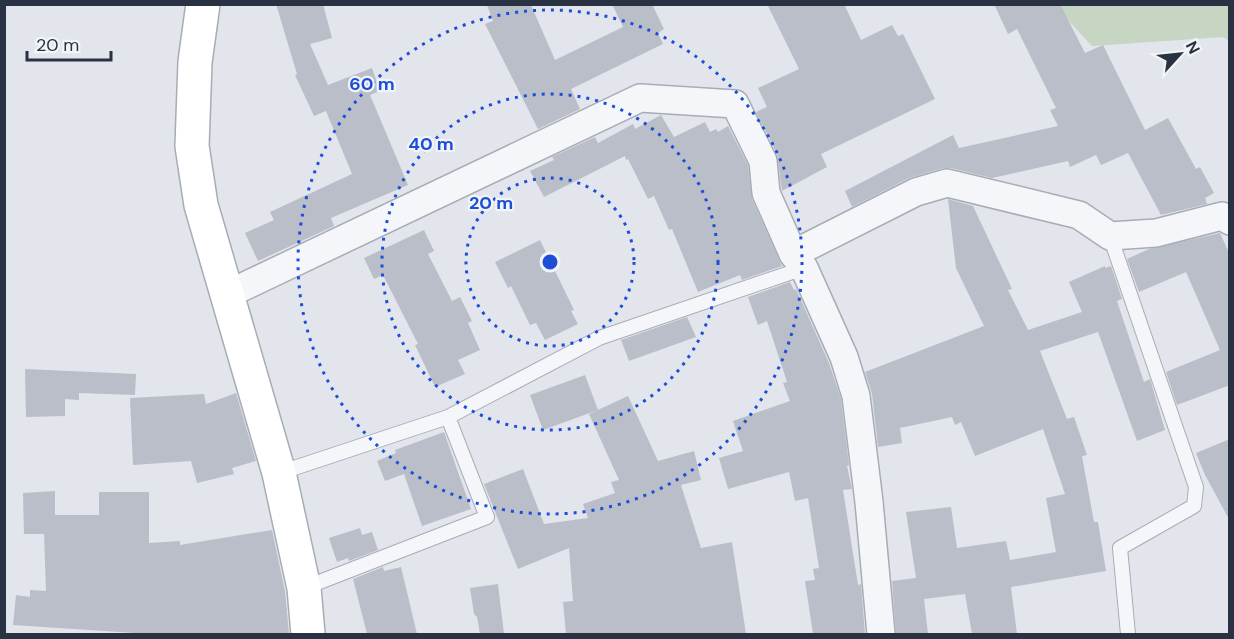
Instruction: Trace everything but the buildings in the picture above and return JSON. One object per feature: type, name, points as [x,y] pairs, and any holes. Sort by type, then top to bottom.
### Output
[{"type":"street","points":[[203,4],[195,62],[192,146],[201,206],[279,473],[304,588],[308,634]]},
{"type":"street","points":[[226,295],[640,98],[735,104],[763,160],[766,193],[844,357],[856,396],[869,502],[881,634]]},
{"type":"street","points":[[799,261],[916,192],[947,183],[1079,215],[1110,236],[1156,233],[1222,216],[1230,221]]},
{"type":"lane","points":[[1110,236],[1196,487],[1194,506],[1120,548],[1128,634]]},
{"type":"lane","points":[[279,473],[448,417],[599,338],[799,261]]},
{"type":"lane","points":[[304,588],[487,518],[448,417]]},
{"type":"green space","points":[[1054,5],[1229,5],[1229,41],[1223,37],[1092,46]]}]
